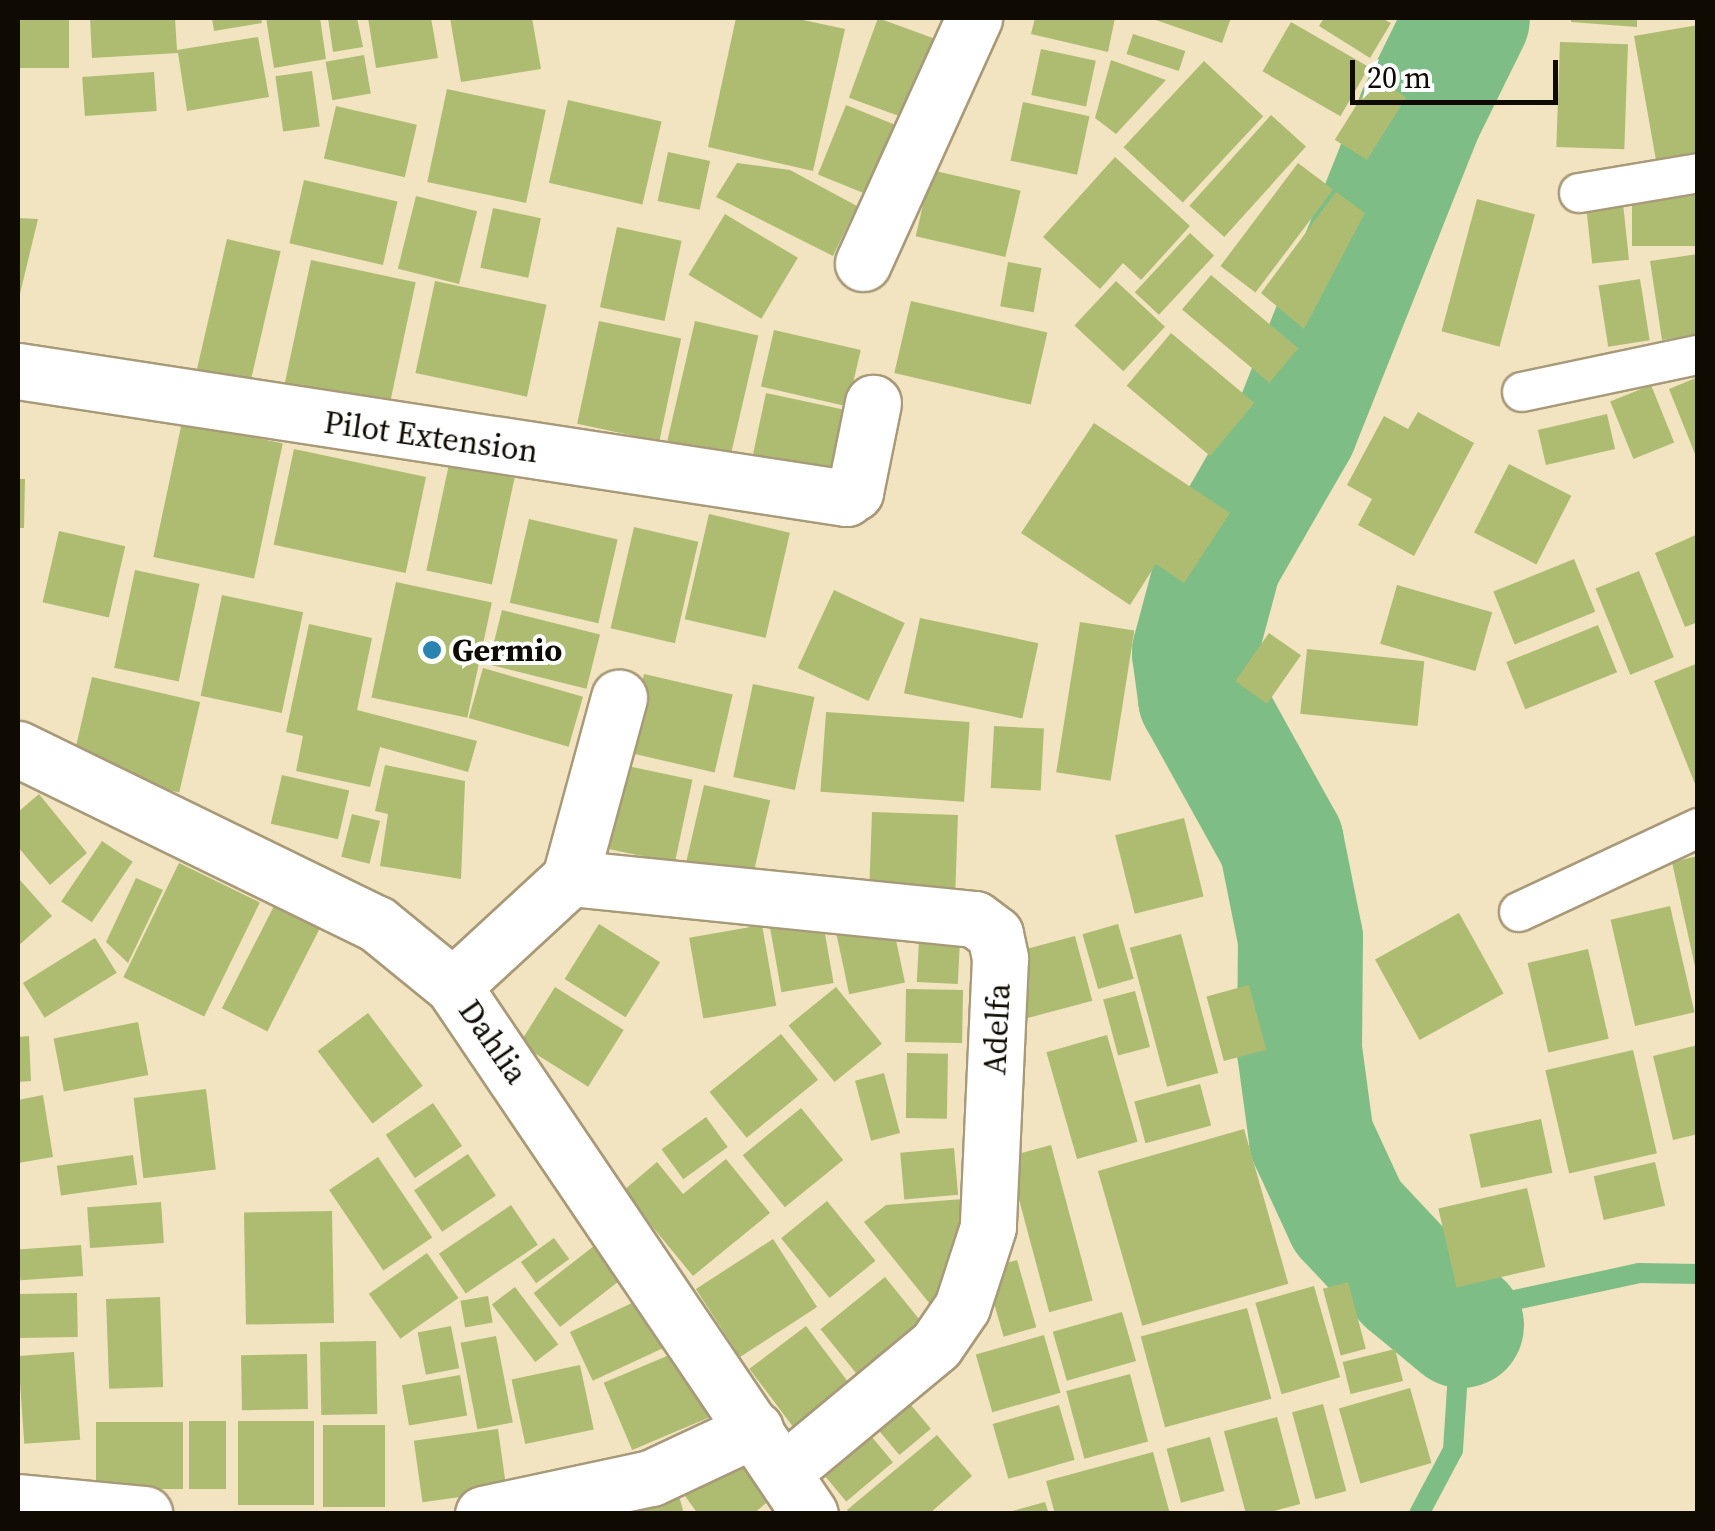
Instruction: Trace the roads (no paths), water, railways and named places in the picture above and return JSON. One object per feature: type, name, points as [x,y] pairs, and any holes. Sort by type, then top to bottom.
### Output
[{"type":"street","points":[[862,263],[974,18]]},
{"type":"street","name":"Pilot Extension","points":[[18,371],[846,498],[855,492],[873,402]]},
{"type":"street","points":[[454,986],[570,878],[619,698]]},
{"type":"street","name":"Dahlia","points":[[18,749],[377,924],[454,986],[783,1472]]},
{"type":"street","name":"Adelfa","points":[[570,878],[975,920],[995,934],[1000,958],[988,1226],[962,1307],[936,1345],[783,1472]]},
{"type":"street","points":[[483,1514],[651,1478],[783,1472]]},
{"type":"street","points":[[18,1502],[144,1514]]},
{"type":"lane","points":[[1580,193],[1698,173]]},
{"type":"lane","points":[[1522,392],[1698,356]]},
{"type":"lane","points":[[1519,912],[1698,828]]},
{"type":"waterway","points":[[1461,1325],[1408,1281],[1347,1216],[1311,1138],[1299,1049],[1300,938],[1281,843],[1200,697],[1194,652],[1219,559],[1295,427],[1419,115],[1467,18]]},
{"type":"waterway","points":[[1419,1514],[1453,1450],[1461,1325],[1496,1304],[1639,1273],[1698,1274]]},
{"type":"place","name":"Germio","points":[[432,650]]}]
